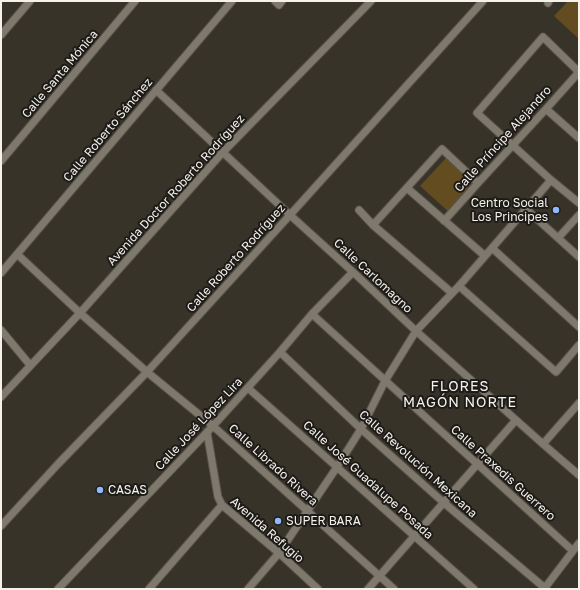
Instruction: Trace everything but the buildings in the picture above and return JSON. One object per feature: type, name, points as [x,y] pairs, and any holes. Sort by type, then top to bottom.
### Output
[{"type":"street","points":[[1,34],[30,1]]},
{"type":"street","name":"Calle Santa Mónica","points":[[1,161],[135,1]]},
{"type":"street","name":"Calle Roberto Sánchez","points":[[1,273],[232,1]]},
{"type":"street","name":"Avenida Doctor Roberto Rodríguez","points":[[1,397],[80,313],[223,152],[371,1]]},
{"type":"street","name":"Calle Roberto Rodríguez","points":[[1,526],[58,464],[147,372],[483,1]]},
{"type":"street","points":[[579,72],[543,37],[477,113],[512,146],[579,204]]},
{"type":"street","name":"Calle Príncipe Alejandro","points":[[444,221],[579,72]]},
{"type":"street","name":"Calle Carlomagno","points":[[156,90],[416,331],[579,475]]},
{"type":"street","points":[[546,109],[579,138]]},
{"type":"street","points":[[373,225],[442,149],[478,182]]},
{"type":"street","points":[[248,589],[279,553],[337,467],[361,429],[385,382],[416,331],[459,286],[551,180]]},
{"type":"street","points":[[407,188],[484,256]]},
{"type":"street","points":[[526,209],[579,257]]},
{"type":"street","points":[[359,210],[373,225],[452,293]]},
{"type":"street","points":[[558,238],[579,215]]},
{"type":"street","points":[[492,248],[579,327]]},
{"type":"street","name":"Calle Librado Rivera","points":[[17,254],[80,313],[147,372],[213,426],[394,589]]},
{"type":"street","name":"Calle José López Lira","points":[[58,589],[213,426],[312,314],[353,272]]},
{"type":"street","points":[[459,286],[556,372],[579,346]]},
{"type":"street","name":"Calle Praxedis Guerrero","points":[[312,314],[385,382],[573,551]]},
{"type":"street","points":[[1,330],[30,365]]},
{"type":"street","name":"Calle Revolución Mexicana","points":[[280,352],[361,429],[443,502],[545,589]]},
{"type":"street","name":"Calle José Guadalupe Posada","points":[[248,388],[474,589]]},
{"type":"street","points":[[543,444],[579,403]]},
{"type":"street","points":[[368,589],[516,420]]},
{"type":"street","name":"Avenida Refugio","points":[[207,432],[218,497],[222,505],[279,553],[318,589]]},
{"type":"street","points":[[149,589],[222,505]]},
{"type":"street","points":[[545,589],[579,543]]},
{"type":"shaded area","points":[[568,1],[579,1],[579,39],[554,16]]},
{"type":"shaded area","points":[[447,157],[476,183],[449,212],[420,186]]},
{"type":"place","name":"Centro Social Los Principes","points":[[556,210]]},
{"type":"place","name":"CASAS","points":[[100,490]]},
{"type":"place","name":"SUPER BARA","points":[[278,521]]},
{"type":"district","name":"FLORES MAGÓN NORTE","points":[[460,396]]}]
